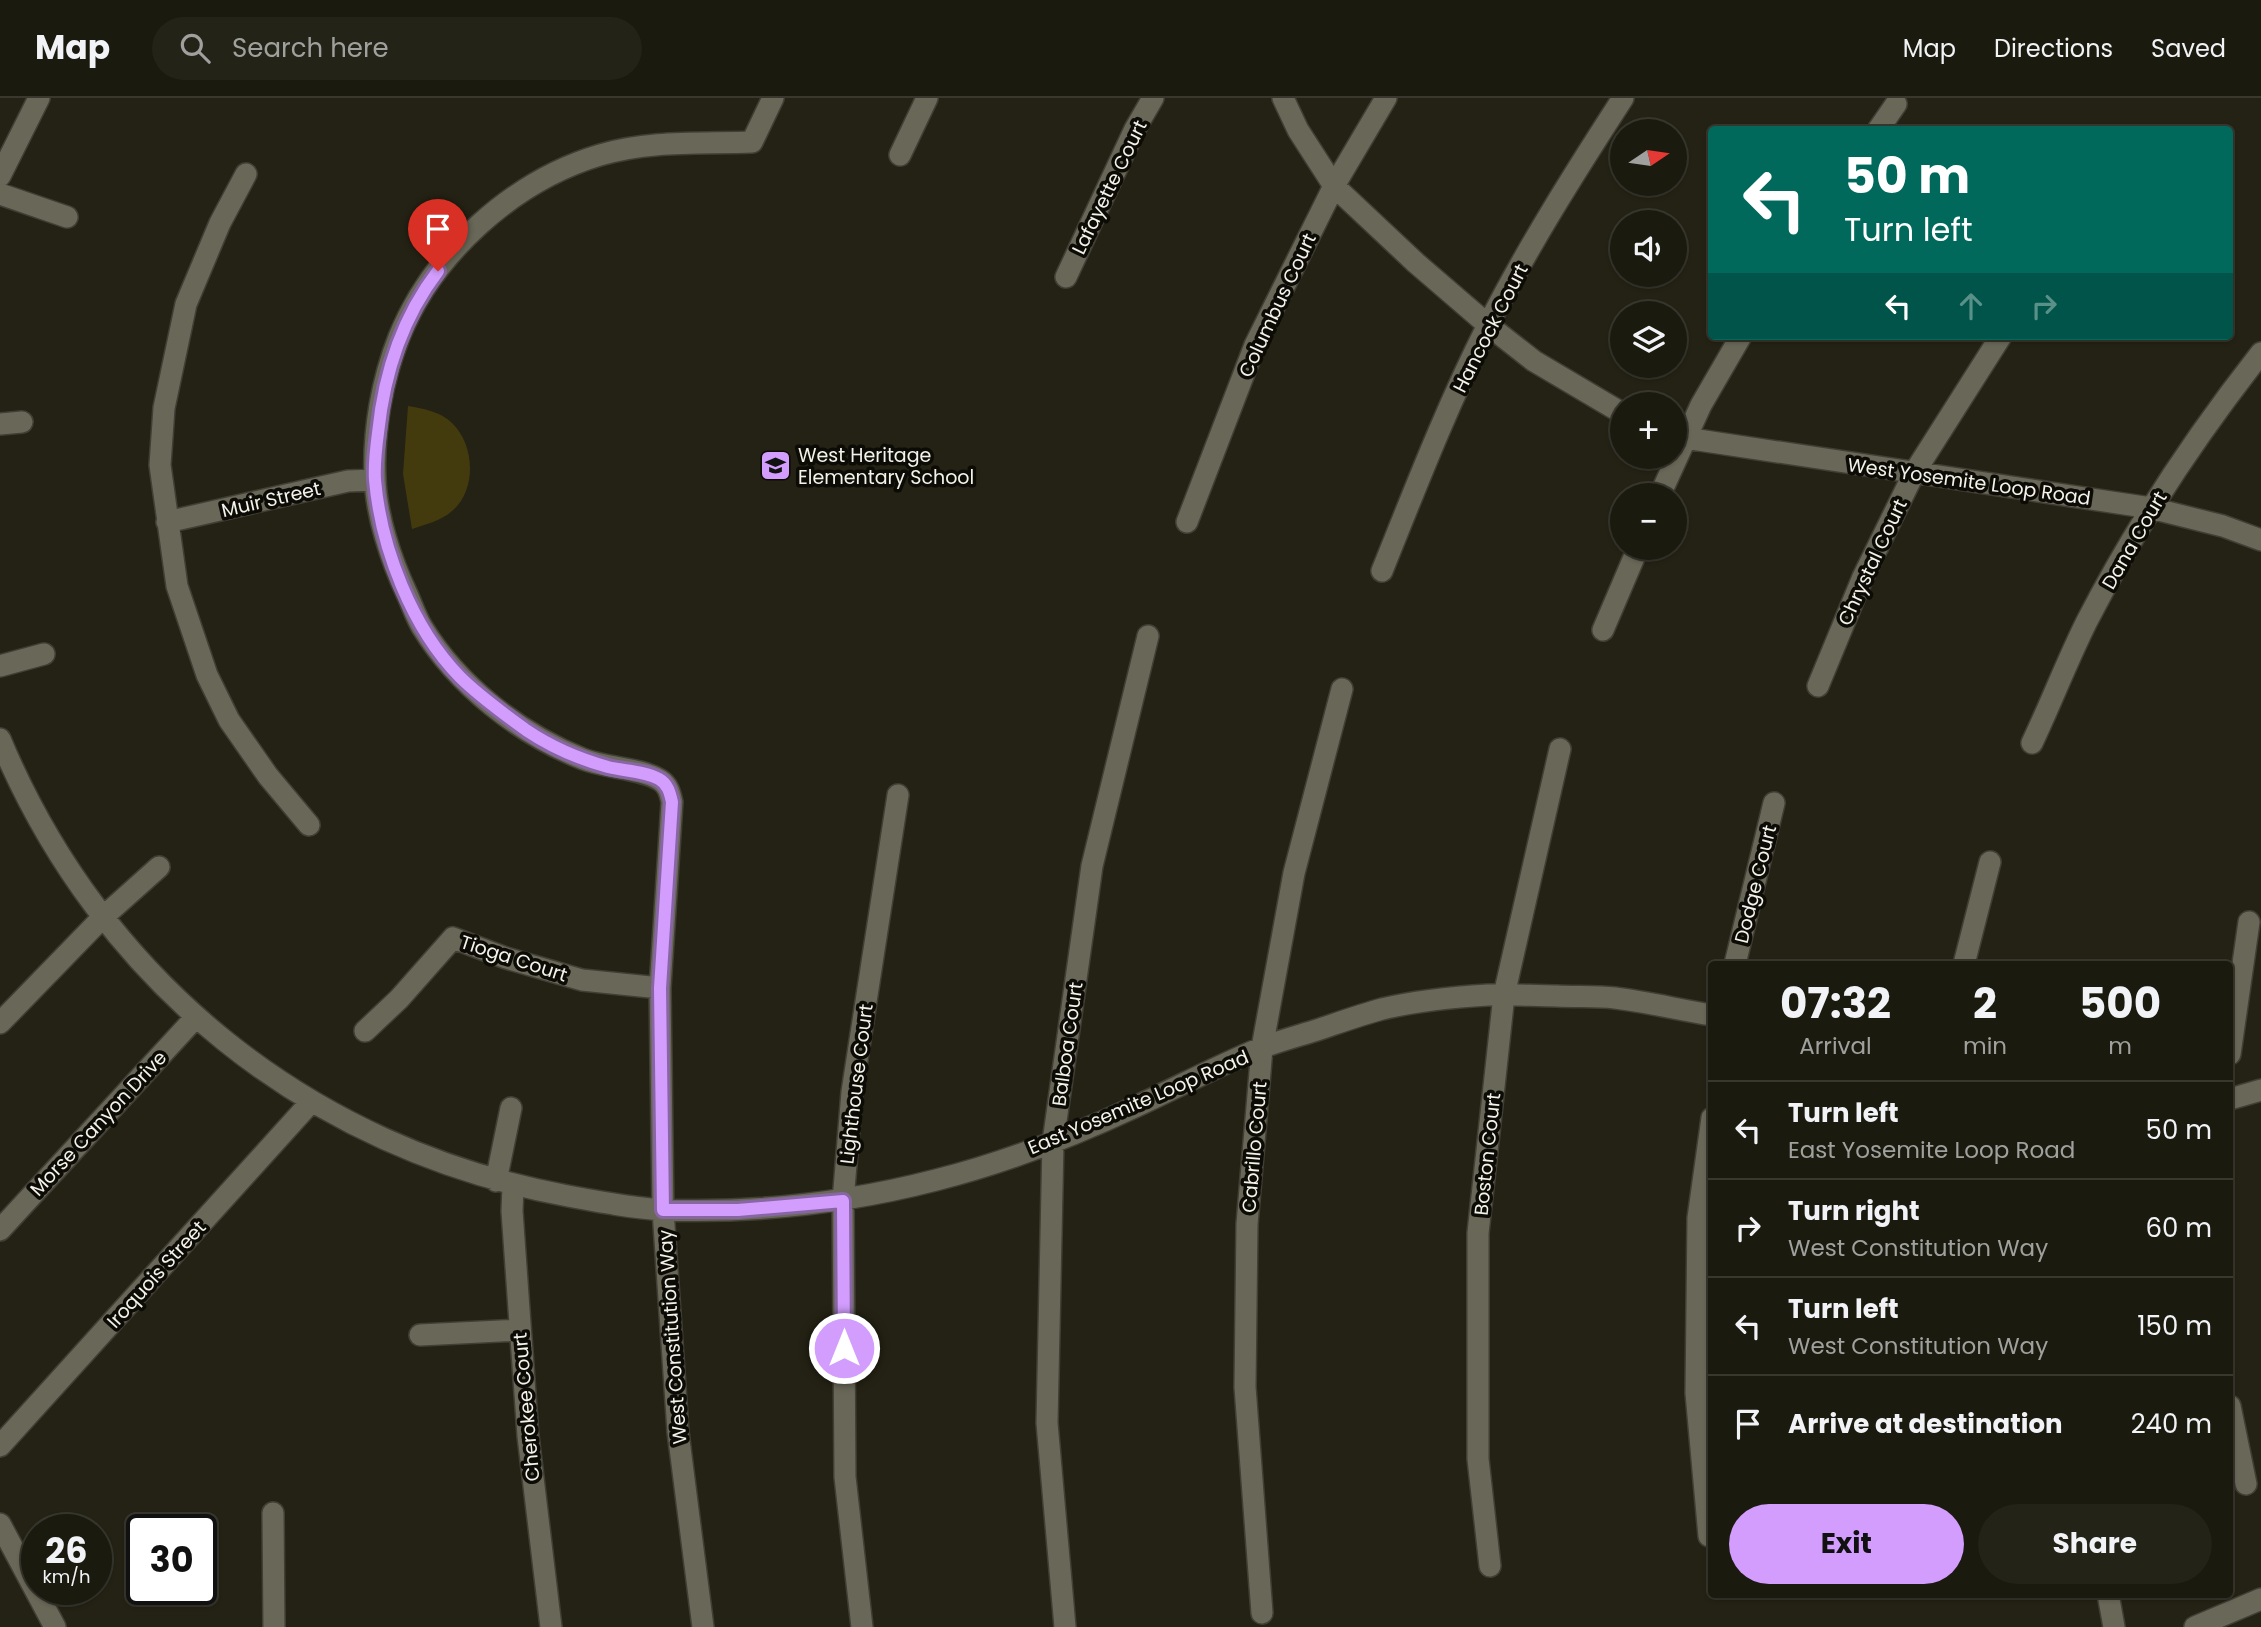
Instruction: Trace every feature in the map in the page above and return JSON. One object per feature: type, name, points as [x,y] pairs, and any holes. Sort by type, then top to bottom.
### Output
[{"type":"street","points":[[0,176],[39,98]]},
{"type":"street","name":"West Constitution Way","points":[[703,1627],[678,1432],[663,1210],[660,988],[672,802],[667,786],[661,780],[586,760],[558,748],[527,731],[460,677],[422,627],[393,563],[375,480],[381,402],[399,338],[423,291],[453,251],[498,209],[532,185],[598,155],[668,142],[752,142],[773,98]]},
{"type":"street","points":[[900,155],[927,98]]},
{"type":"street","name":"Lafayette Court","points":[[1066,277],[1153,98]]},
{"type":"street","points":[[1283,98],[1297,130],[1334,186],[1488,325],[1534,361],[1610,406]]},
{"type":"street","name":"Columbus Court","points":[[1187,522],[1255,345],[1334,186],[1386,98]]},
{"type":"street","name":"Hancock Court","points":[[1382,571],[1433,444],[1488,325],[1578,167],[1623,98]]},
{"type":"street","points":[[1881,126],[1896,104]]},
{"type":"street","points":[[246,174],[220,223],[186,304],[163,420],[160,465],[177,586],[207,675],[229,720],[268,776],[309,825]]},
{"type":"street","points":[[0,194],[67,217]]},
{"type":"street","points":[[1687,426],[1739,340]]},
{"type":"street","name":"Chrystal Court","points":[[1818,686],[1863,576],[1914,473],[1998,340]]},
{"type":"street","name":"Dana Court","points":[[2032,743],[2087,622],[2151,508],[2212,415],[2261,353]]},
{"type":"street","points":[[0,424],[22,422]]},
{"type":"street","name":"West Yosemite Loop Road","points":[[1687,437],[2151,508],[2223,526],[2261,541]]},
{"type":"street","name":"Muir Street","points":[[167,522],[348,481],[375,480]]},
{"type":"street","points":[[1603,630],[1633,560]]},
{"type":"street","name":"Balboa Court","points":[[1065,1627],[1047,1423],[1053,1142],[1092,866],[1149,636]]},
{"type":"street","points":[[0,666],[44,654]]},
{"type":"street","name":"Cabrillo Court","points":[[1262,1613],[1245,1387],[1247,1224],[1262,1048],[1294,873],[1342,689]]},
{"type":"street","name":"East Yosemite Loop Road","points":[[0,739],[18,781],[63,861],[102,918],[196,1017],[251,1061],[311,1102],[402,1147],[504,1184],[600,1202],[663,1210],[738,1210],[843,1201],[940,1179],[1053,1142],[1262,1048],[1383,1009],[1504,995],[1613,998],[1708,1014]]},
{"type":"street","name":"Boston Court","points":[[1490,1566],[1478,1459],[1478,1233],[1504,995],[1560,748]]},
{"type":"street","name":"Lighthouse Court","points":[[862,1627],[845,1476],[843,1201],[852,1092],[898,795]]},
{"type":"street","name":"Dodge Court","points":[[1736,961],[1774,803]]},
{"type":"street","points":[[1965,961],[1990,862]]},
{"type":"street","points":[[2,1016],[102,918],[159,867]]},
{"type":"street","points":[[2233,1033],[2249,922]]},
{"type":"street","name":"Tioga Court","points":[[365,1031],[399,999],[453,938],[506,958],[582,980],[660,988]]},
{"type":"street","name":"Morse Canyon Drive","points":[[0,1230],[196,1017]]},
{"type":"street","points":[[2233,1098],[2261,1090]]},
{"type":"street","name":"Iroquois Street","points":[[0,1446],[311,1102]]},
{"type":"street","name":"Cherokee Court","points":[[511,1108],[504,1184],[512,1211],[519,1330],[539,1539],[551,1627]]},
{"type":"street","points":[[1708,1147],[1698,1218],[1696,1393],[1708,1525]]},
{"type":"street","points":[[420,1335],[519,1330]]},
{"type":"street","points":[[2233,1420],[2246,1484]]},
{"type":"street","points":[[273,1513],[274,1627]]},
{"type":"street","points":[[0,1524],[55,1627]]},
{"type":"street","points":[[2109,1598],[2114,1627]]},
{"type":"street","points":[[2196,1627],[2261,1599]]},
{"type":"shaded area","points":[[408,406],[437,413],[452,423],[465,443],[470,467],[466,491],[452,511],[438,520],[412,529],[403,474]]},
{"type":"place","name":"West Heritage Elementary School","points":[[775,466]]},
{"type":"route","points":[[438,271],[423,291],[399,338],[381,402],[375,480],[393,563],[422,627],[460,677],[481,695],[527,731],[558,748],[586,760],[650,775],[667,786],[672,802],[660,988],[663,1210],[738,1210],[843,1201],[844,1348]]}]
